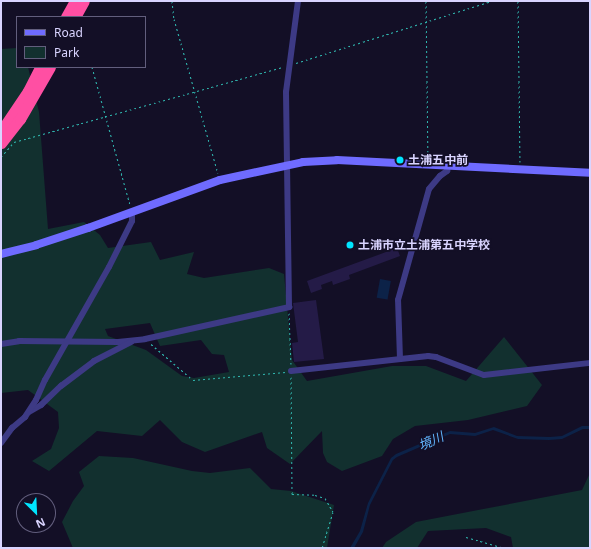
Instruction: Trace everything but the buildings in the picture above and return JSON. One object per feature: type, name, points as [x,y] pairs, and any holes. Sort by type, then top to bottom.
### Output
[{"type":"highway","points":[[67,16],[75,1]]},
{"type":"highway","points":[[76,16],[84,1]]},
{"type":"highway","points":[[1,131],[28,91],[40,68]]},
{"type":"highway","points":[[1,143],[20,119],[49,68]]},
{"type":"street","points":[[1,344],[145,339],[289,307],[286,92],[288,66],[298,1]]},
{"type":"street","points":[[1,254],[52,240],[220,180],[287,165],[319,160],[590,173]]},
{"type":"street","points":[[400,359],[398,300],[430,189],[440,176],[447,171],[448,166]]},
{"type":"street","points":[[1,443],[27,413],[36,400],[45,380],[132,221],[132,212]]},
{"type":"street","points":[[27,413],[41,405],[61,386],[94,362],[134,340]]},
{"type":"street","points":[[291,371],[428,356],[436,357],[484,375],[590,363]]},
{"type":"path","points":[[172,1],[174,19],[220,180]]},
{"type":"path","points":[[426,1],[428,165]]},
{"type":"path","points":[[1,157],[14,142],[194,90],[288,66],[492,1]]},
{"type":"path","points":[[518,1],[520,170]]},
{"type":"path","points":[[92,68],[132,212]]},
{"type":"path","points":[[289,307],[292,494],[315,495],[325,498],[333,512],[322,548]]},
{"type":"path","points":[[145,339],[192,380],[291,371]]},
{"type":"path","points":[[466,537],[504,548]]},
{"type":"green space","points":[[16,48],[16,68],[28,68],[39,112],[48,229],[84,222],[100,235],[108,248],[151,242],[160,260],[194,252],[187,274],[204,278],[269,268],[284,274],[292,360],[307,381],[392,366],[426,366],[466,381],[504,337],[542,385],[527,406],[468,420],[415,426],[393,439],[382,456],[342,471],[327,462],[323,453],[322,431],[290,464],[267,448],[262,432],[205,452],[182,442],[160,420],[142,436],[97,431],[49,471],[32,461],[51,449],[59,428],[58,412],[28,390],[1,393],[1,49]],"holes":[[[150,323],[160,346],[201,340],[212,354],[224,355],[229,372],[194,378],[182,376],[146,350],[108,336],[105,329]]]},
{"type":"green space","points":[[99,456],[133,458],[192,471],[210,473],[250,468],[271,489],[291,491],[334,505],[327,548],[73,548],[62,522],[73,501],[84,486],[79,472]]},
{"type":"green space","points":[[590,473],[590,548],[513,548],[511,537],[486,528],[428,531],[417,548],[382,548],[386,542],[416,522],[582,490]]},
{"type":"water","points":[[380,279],[391,281],[388,300],[377,298]]},
{"type":"water","name":"境川","points":[[582,426],[590,426],[590,429],[583,429],[562,439],[549,440],[518,439],[493,430],[475,436],[450,434],[397,457],[393,460],[370,505],[363,532],[354,548],[350,548],[360,531],[368,503],[391,458],[396,454],[450,431],[475,433],[494,427],[517,436],[550,437],[562,436]]},
{"type":"place","name":"土浦五中前","points":[[400,160]]},
{"type":"place","name":"土浦市立土浦第五中学校","points":[[350,245]]}]
